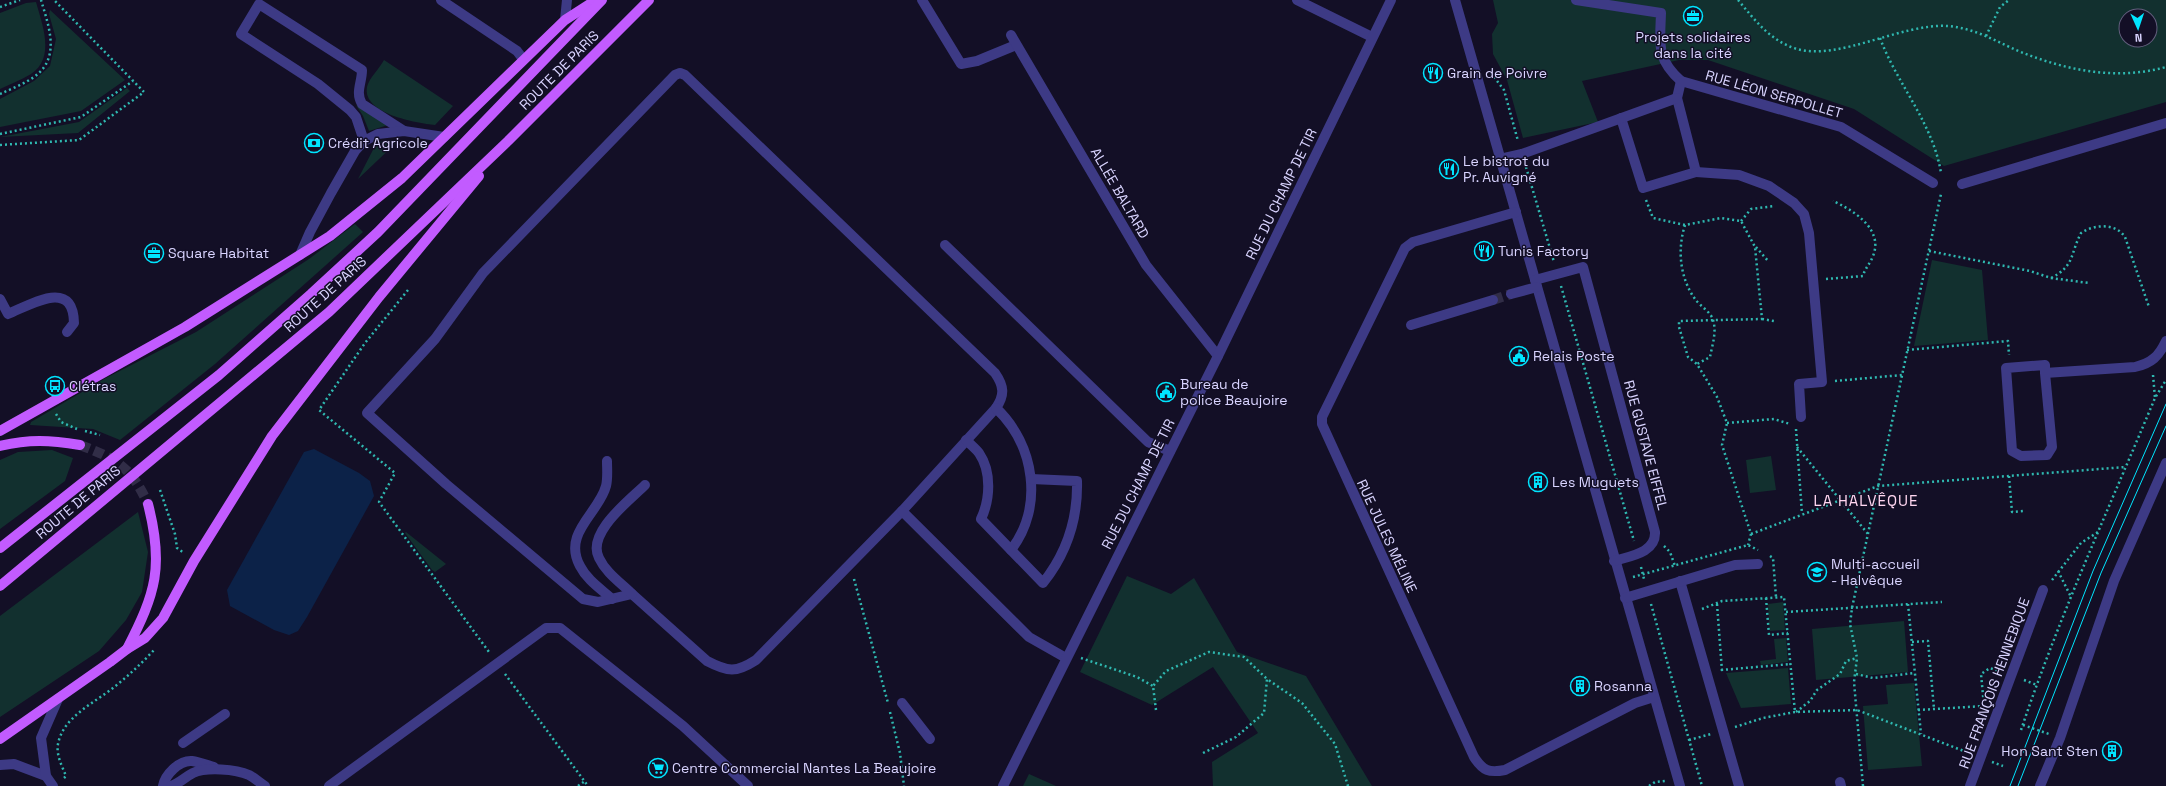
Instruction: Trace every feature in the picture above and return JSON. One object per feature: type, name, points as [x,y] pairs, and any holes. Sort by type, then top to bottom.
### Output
[{"type":"main road","points":[[0,431],[49,401],[185,327],[330,236],[402,178],[523,59],[565,20],[596,0]]},
{"type":"main road","name":"ROUTE DE PARIS","points":[[0,548],[219,375],[311,294],[378,232],[602,0]]},
{"type":"main road","name":"ROUTE DE PARIS","points":[[0,586],[329,312],[508,141],[649,0]]},
{"type":"main road","points":[[0,739],[127,649],[145,638],[163,618],[194,561],[272,436],[379,297],[508,141]]},
{"type":"main road","points":[[0,446],[23,440],[50,440],[80,444]]},
{"type":"main road","points":[[127,649],[142,619],[153,589],[157,562],[155,530],[148,504]]},
{"type":"street","points":[[441,0],[517,51],[523,59]]},
{"type":"street","points":[[565,20],[567,0]]},
{"type":"street","points":[[922,0],[961,64],[977,61],[1016,45]]},
{"type":"street","points":[[1297,0],[1372,37]]},
{"type":"street","name":"RUE DU CHAMP DE TIR","points":[[1003,786],[1067,655],[1218,356],[1391,0]]},
{"type":"street","points":[[1454,0],[1516,212],[1614,561],[1680,786]]},
{"type":"street","points":[[1576,0],[1661,13],[1660,50],[1663,61],[1670,72],[1681,82],[1677,98],[1696,172]]},
{"type":"street","points":[[364,141],[356,117],[350,110],[318,84],[241,34],[256,2],[362,70],[358,97],[362,104],[404,131]]},
{"type":"street","name":"ALLÉE BALTARD","points":[[1011,36],[1146,265],[1218,356]]},
{"type":"street","points":[[632,594],[598,602],[583,599],[446,484],[367,413],[435,339],[483,273],[675,75],[685,75],[995,373],[1001,382],[1003,391],[1002,399],[996,408],[902,511],[756,660],[744,668],[733,671],[719,668],[707,661],[606,570],[598,557],[598,536],[604,526],[646,485]]},
{"type":"street","name":"RUE LÉON SERPOLLET","points":[[1681,82],[1841,127],[1940,182]]},
{"type":"street","points":[[1500,159],[1522,154],[1677,98]]},
{"type":"street","points":[[1621,118],[1643,188],[1696,172],[1739,175],[1770,186],[1794,203],[1804,214],[1809,233],[1822,382],[1799,384],[1801,417]]},
{"type":"street","points":[[1962,184],[2166,123]]},
{"type":"street","points":[[300,255],[310,232],[331,193],[355,151],[364,141],[378,134],[404,131],[444,137]]},
{"type":"street","name":"RUE JULES MÉLINE","points":[[1516,212],[1413,242],[1405,248],[1322,417],[1322,424],[1467,743],[1474,757],[1483,769],[1489,772],[1505,770],[1635,703],[1654,697]]},
{"type":"street","points":[[945,245],[1148,442],[1170,451]]},
{"type":"street","name":"RUE GUSTAVE EIFFEL","points":[[1511,294],[1558,274],[1583,267],[1655,538]]},
{"type":"street","points":[[0,299],[8,314],[48,298],[57,298],[68,301],[74,309],[74,323],[67,332]]},
{"type":"street","points":[[1411,325],[1493,300]]},
{"type":"street","points":[[2045,373],[2131,367],[2151,361],[2158,355],[2166,341]]},
{"type":"street","points":[[2045,365],[2045,373],[2052,447],[2047,455],[2021,456],[2012,451],[2006,368],[2045,365]]},
{"type":"street","points":[[996,408],[1007,418],[1021,440],[1030,465],[1032,491],[1028,516],[1018,541],[1011,550]]},
{"type":"street","points":[[966,440],[979,453],[986,470],[988,490],[986,509],[981,519],[1043,584],[1056,567],[1065,549],[1075,511],[1077,481],[1031,479]]},
{"type":"street","points":[[607,461],[606,486],[601,498],[581,526],[577,539],[576,553],[579,566],[588,578],[612,599]]},
{"type":"street","points":[[2040,786],[2060,738],[2114,581],[2166,463]]},
{"type":"street","points":[[902,511],[1029,637],[1067,655]]},
{"type":"street","points":[[1614,561],[1637,554],[1652,545],[1655,538]]},
{"type":"street","points":[[1625,598],[1735,565],[1758,564]]},
{"type":"street","points":[[1680,581],[1739,786]]},
{"type":"street","name":"RUE FRANÇOIS HENNEBIQUE","points":[[1970,786],[1982,758],[2043,590]]},
{"type":"street","points":[[329,786],[497,662],[546,628],[560,628],[683,726],[748,786]]},
{"type":"street","points":[[53,786],[46,776],[41,738],[58,699]]},
{"type":"street","points":[[902,703],[930,739]]},
{"type":"street","points":[[183,743],[226,714]]},
{"type":"street","points":[[163,786],[169,773],[184,763],[193,761],[248,775],[265,786]]},
{"type":"street","points":[[0,766],[14,764],[46,776]]},
{"type":"street","points":[[171,786],[199,771],[224,770]]},
{"type":"path","points":[[0,7],[20,0]]},
{"type":"path","points":[[0,94],[34,77],[48,63],[52,38],[41,0]]},
{"type":"path","points":[[0,144],[79,140],[144,92],[54,0]]},
{"type":"path","points":[[1738,0],[1775,40],[1798,49],[1812,51],[1824,50],[1933,25],[1963,28],[2048,62],[2093,73],[2135,74],[2166,67]]},
{"type":"path","points":[[1986,36],[2000,7],[2009,0]]},
{"type":"path","points":[[1863,786],[1854,682],[1857,658],[1850,624],[1852,608],[1929,252],[1940,182],[1939,162],[1931,136],[1889,62],[1880,38]]},
{"type":"path","points":[[1487,67],[1504,90],[1558,274],[1702,786]]},
{"type":"path","points":[[0,134],[81,117],[133,81]]},
{"type":"path","points":[[1643,188],[1653,218],[1685,226],[1721,218],[1741,220]]},
{"type":"path","points":[[1813,280],[1863,276],[1865,267],[1873,257],[1873,235],[1865,221],[1833,201]]},
{"type":"path","points":[[1741,220],[1751,209],[1794,203]]},
{"type":"path","points":[[1741,220],[1756,247],[1769,262]]},
{"type":"path","points":[[1685,226],[1680,241],[1682,270],[1695,298],[1713,320],[1715,334],[1710,357],[1697,364]]},
{"type":"path","points":[[2051,278],[2063,272],[2067,267],[2081,233],[2090,228],[2110,227],[2121,230],[2126,237],[2150,307]]},
{"type":"path","points":[[1756,247],[1762,319]]},
{"type":"path","points":[[1929,252],[2030,271],[2051,278],[2089,282]]},
{"type":"path","points":[[408,290],[365,343],[319,410],[395,473],[379,502],[588,786]]},
{"type":"path","points":[[1748,544],[1751,534],[1722,445],[1727,423],[1717,397],[1697,364],[1688,357],[1679,327],[1679,321],[1762,319],[1774,321]]},
{"type":"path","points":[[1907,350],[2008,341],[2011,368]]},
{"type":"path","points":[[2151,361],[2155,398]]},
{"type":"path","points":[[1822,382],[1902,375]]},
{"type":"path","points":[[2021,730],[2036,685],[2071,597],[2155,398],[2166,380]]},
{"type":"path","points":[[1727,423],[1774,420],[1795,425],[1802,514]]},
{"type":"path","points":[[1797,447],[1868,534]]},
{"type":"path","points":[[1751,534],[1878,486],[2126,467]]},
{"type":"path","points":[[2009,476],[2012,512],[2024,511]]},
{"type":"path","points":[[160,490],[175,534],[177,548],[194,561]]},
{"type":"path","points":[[2043,590],[2081,543],[2098,532]]},
{"type":"path","points":[[1655,538],[1670,552],[1680,581]]},
{"type":"path","points":[[846,568],[853,575],[890,708],[900,753],[904,786]]},
{"type":"path","points":[[2058,571],[2071,597]]},
{"type":"path","points":[[1708,680],[1722,676],[1717,604],[1722,601],[1784,597],[1795,712]]},
{"type":"path","points":[[1766,598],[1769,635],[1788,633]]},
{"type":"path","points":[[1786,612],[1942,602]]},
{"type":"path","points":[[1908,604],[1921,734]]},
{"type":"path","points":[[1912,642],[1928,641],[1934,709]]},
{"type":"path","points":[[1156,710],[1153,686],[1166,671],[1209,652],[1244,657],[1267,679],[1302,702],[1335,744],[1348,786]]},
{"type":"path","points":[[1067,655],[1137,677],[1153,686]]},
{"type":"path","points":[[1795,712],[1810,700],[1817,690],[1840,674],[1846,661],[1857,658]]},
{"type":"path","points":[[1722,670],[1791,664]]},
{"type":"path","points":[[1918,710],[1984,706],[1981,674],[1990,668],[2036,685]]},
{"type":"path","points":[[1856,674],[1873,678],[1914,673]]},
{"type":"path","points":[[1203,754],[1236,737],[1264,713],[1267,679]]},
{"type":"path","points":[[1689,740],[1763,718],[1795,712],[1857,710],[2003,766]]},
{"type":"path","points":[[2023,725],[2060,738]]},
{"type":"path","points":[[578,786],[585,781]]},
{"type":"green space","points":[[1493,0],[2166,0],[2166,102],[1944,166],[1854,109],[1708,60],[1679,60],[1582,81],[1598,122],[1523,138],[1507,80],[1493,54],[1492,34],[1498,23]]},
{"type":"green space","points":[[36,2],[44,30],[45,50],[43,59],[39,67],[31,74],[0,89],[0,13],[26,3]]},
{"type":"green space","points":[[50,10],[125,80],[81,111],[0,127],[0,99],[34,81],[50,66],[56,39],[49,14]]},
{"type":"green space","points":[[384,60],[453,106],[435,125],[416,122],[392,115],[373,104],[368,96],[367,87]]},
{"type":"green space","points":[[127,88],[130,91],[78,133],[0,137],[79,122]]},
{"type":"green space","points":[[356,105],[388,125],[369,131],[363,116]]},
{"type":"green space","points":[[390,140],[398,141],[358,179],[377,142]]},
{"type":"green space","points":[[355,224],[363,232],[215,364],[120,440],[93,429],[30,425],[31,422],[104,379],[196,332],[309,259]]},
{"type":"green space","points":[[1932,260],[1982,270],[1988,340],[1914,346]]},
{"type":"green space","points":[[52,450],[73,458],[65,481],[0,529],[0,460],[18,452]]},
{"type":"green space","points":[[1771,456],[1776,490],[1750,493],[1746,460]]},
{"type":"green space","points":[[138,512],[148,552],[142,592],[126,620],[99,651],[0,717],[0,616]]},
{"type":"green space","points":[[406,532],[446,564],[435,572],[432,570],[405,533]]},
{"type":"green space","points":[[1127,576],[1171,594],[1194,578],[1237,652],[1306,676],[1372,786],[1213,786],[1212,762],[1258,733],[1213,667],[1152,705],[1080,672]]},
{"type":"green space","points":[[1783,602],[1785,630],[1770,631],[1768,604]]},
{"type":"green space","points":[[1904,621],[1908,672],[1816,680],[1812,629]]},
{"type":"green space","points":[[1786,638],[1788,662],[1761,665],[1760,661],[1776,659],[1774,639]]},
{"type":"green space","points":[[1788,668],[1791,704],[1741,708],[1726,673]]},
{"type":"green space","points":[[1914,683],[1922,766],[1868,770],[1863,706],[1888,704],[1886,685]]},
{"type":"green space","points":[[1029,774],[1056,786],[1023,786]]},
{"type":"water","points":[[314,449],[359,473],[370,481],[374,496],[307,617],[298,631],[289,635],[274,630],[230,606],[227,590],[304,452]]},
{"type":"tunnel","points":[[1493,300],[1511,294]]},
{"type":"tunnel","points":[[80,445],[104,455],[122,466],[142,491],[148,504]]},
{"type":"tram line","points":[[2010,786],[2093,571],[2166,404]]},
{"type":"tram line","points":[[2018,786],[2101,573],[2166,426]]},
{"type":"place","name":"Projets solidaires dans la cité","points":[[1693,16]]},
{"type":"place","name":"Grain de Poivre","points":[[1433,73]]},
{"type":"place","name":"Crédit Agricole","points":[[314,143]]},
{"type":"place","name":"Le bistrot du Pr. Auvigné","points":[[1449,169]]},
{"type":"place","name":"Tunis Factory","points":[[1484,251]]},
{"type":"place","name":"Square Habitat","points":[[154,253]]},
{"type":"place","name":"Relais Poste","points":[[1519,356]]},
{"type":"place","name":"Clétras","points":[[55,386]]},
{"type":"place","name":"Bureau de police Beaujoire","points":[[1166,392]]},
{"type":"place","name":"Les Muguets","points":[[1538,482]]},
{"type":"place","name":"Multi-accueil - Halvêque","points":[[1817,572]]},
{"type":"place","name":"Rosanna","points":[[1580,686]]},
{"type":"place","name":"Hon Sant Sten","points":[[2112,751]]},
{"type":"place","name":"Centre Commercial Nantes La Beaujoire","points":[[658,768]]},
{"type":"district","name":"LA HALVÊQUE","points":[[1866,501]]}]
